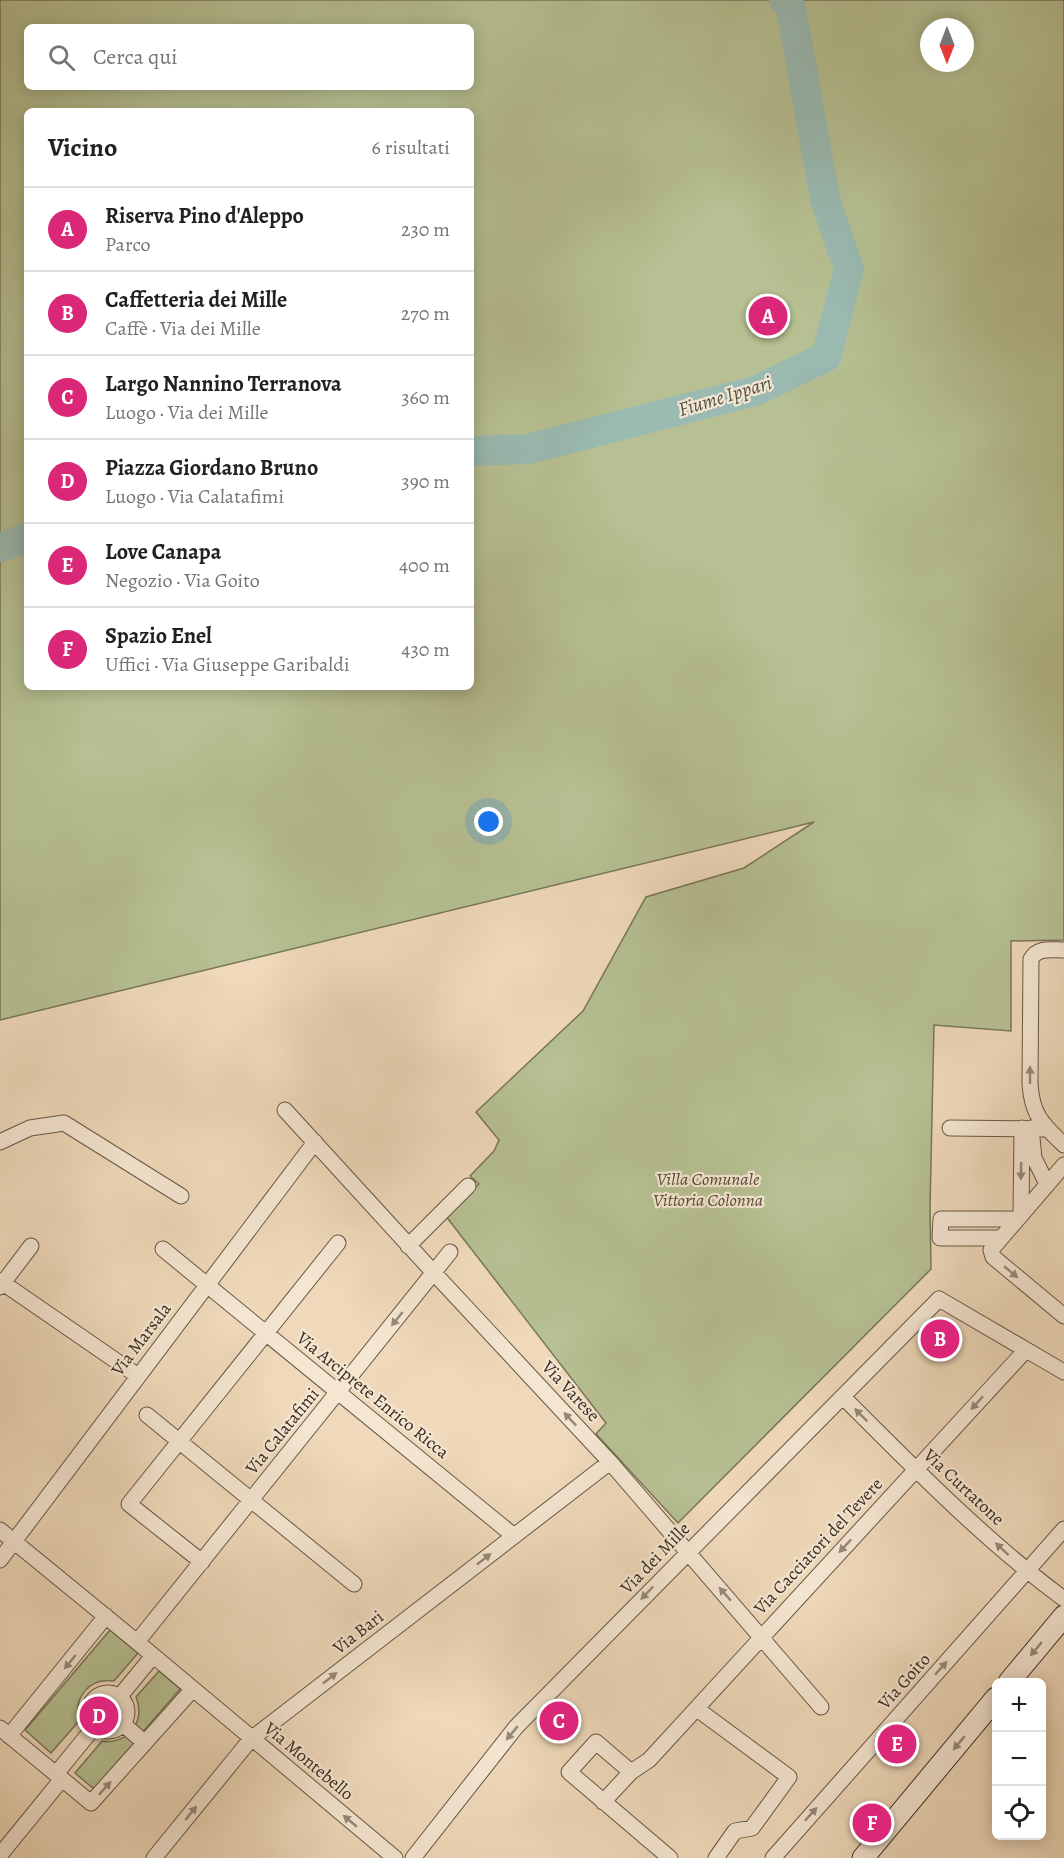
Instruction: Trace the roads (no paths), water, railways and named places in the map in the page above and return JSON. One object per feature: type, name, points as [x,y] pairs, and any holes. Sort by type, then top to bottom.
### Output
[{"type":"main road","points":[[1013,1678],[1064,1616]]},
{"type":"main road","points":[[863,1858],[992,1703]]},
{"type":"street","points":[[1064,950],[1039,951],[1032,956],[1030,962],[1031,1097],[1035,1112],[1047,1129],[1064,1145]]},
{"type":"street","name":"Via Varese","points":[[285,1110],[408,1246],[610,1462],[821,1707]]},
{"type":"street","points":[[0,1142],[30,1128],[64,1124],[181,1196]]},
{"type":"street","points":[[950,1128],[1047,1129]]},
{"type":"street","points":[[1026,1128],[1034,1158],[1047,1184]]},
{"type":"street","points":[[1019,1217],[1026,1128]]},
{"type":"street","name":"Via Marsala","points":[[0,1560],[315,1142]]},
{"type":"street","points":[[1064,1165],[991,1250],[993,1257],[1064,1316]]},
{"type":"street","points":[[408,1246],[468,1186]]},
{"type":"street","points":[[1001,1238],[940,1238],[941,1219],[1019,1217]]},
{"type":"street","points":[[202,1562],[129,1504],[338,1243]]},
{"type":"street","points":[[31,1246],[1,1284],[138,1376]]},
{"type":"street","name":"Via Arciprete Enrico Ricca","points":[[164,1249],[514,1536]]},
{"type":"street","name":"Via Calatafimi","points":[[140,1639],[450,1252]]},
{"type":"street","name":"Via dei Mille","points":[[413,1858],[516,1727],[939,1299],[1021,1355]]},
{"type":"street","points":[[1021,1355],[1064,1372]]},
{"type":"street","name":"Via Cacciatori del Tevere","points":[[603,1802],[631,1772],[649,1760],[1021,1355]]},
{"type":"street","name":"Via Curtatone","points":[[843,1397],[916,1470],[1026,1572],[1064,1599]]},
{"type":"street","points":[[147,1415],[354,1584]]},
{"type":"street","name":"Via Bari","points":[[157,1857],[251,1739],[610,1462]]},
{"type":"street","name":"Via Goito","points":[[773,1858],[1064,1529]]},
{"type":"street","points":[[0,1530],[104,1614],[4,1732],[58,1780],[92,1803],[145,1743],[197,1691]]},
{"type":"street","name":"Via Montebello","points":[[104,1614],[140,1639],[153,1656],[395,1858]]},
{"type":"street","points":[[120,1696],[153,1656]]},
{"type":"street","points":[[114,1693],[120,1696],[127,1713],[123,1724],[112,1731],[100,1730],[88,1715],[91,1702],[100,1694],[114,1693]]},
{"type":"street","points":[[697,1708],[789,1777],[752,1828],[735,1831],[717,1858]]},
{"type":"street","points":[[123,1724],[145,1743]]},
{"type":"street","points":[[0,1855],[58,1780],[95,1726]]},
{"type":"street","points":[[631,1772],[596,1742],[569,1772],[670,1858]]},
{"type":"waterway","name":"Fiume Ippari","points":[[474,451],[528,449],[755,391],[826,357],[849,269],[825,199],[791,8],[784,0]]},
{"type":"waterway","name":"Fiume Ippari","points":[[0,547],[24,539]]},
{"type":"place","name":"Riserva Pino d'Aleppo","points":[[768,316]]},
{"type":"place","name":"Caffetteria dei Mille","points":[[940,1339]]},
{"type":"place","name":"Piazza Giordano Bruno","points":[[99,1716]]},
{"type":"place","name":"Largo Nannino Terranova","points":[[559,1721]]},
{"type":"place","name":"Love Canapa","points":[[897,1744]]},
{"type":"place","name":"Spazio Enel","points":[[872,1823]]},
{"type":"park label","name":"Villa Comunale Vittoria Colonna","points":[[708,1189]]}]
